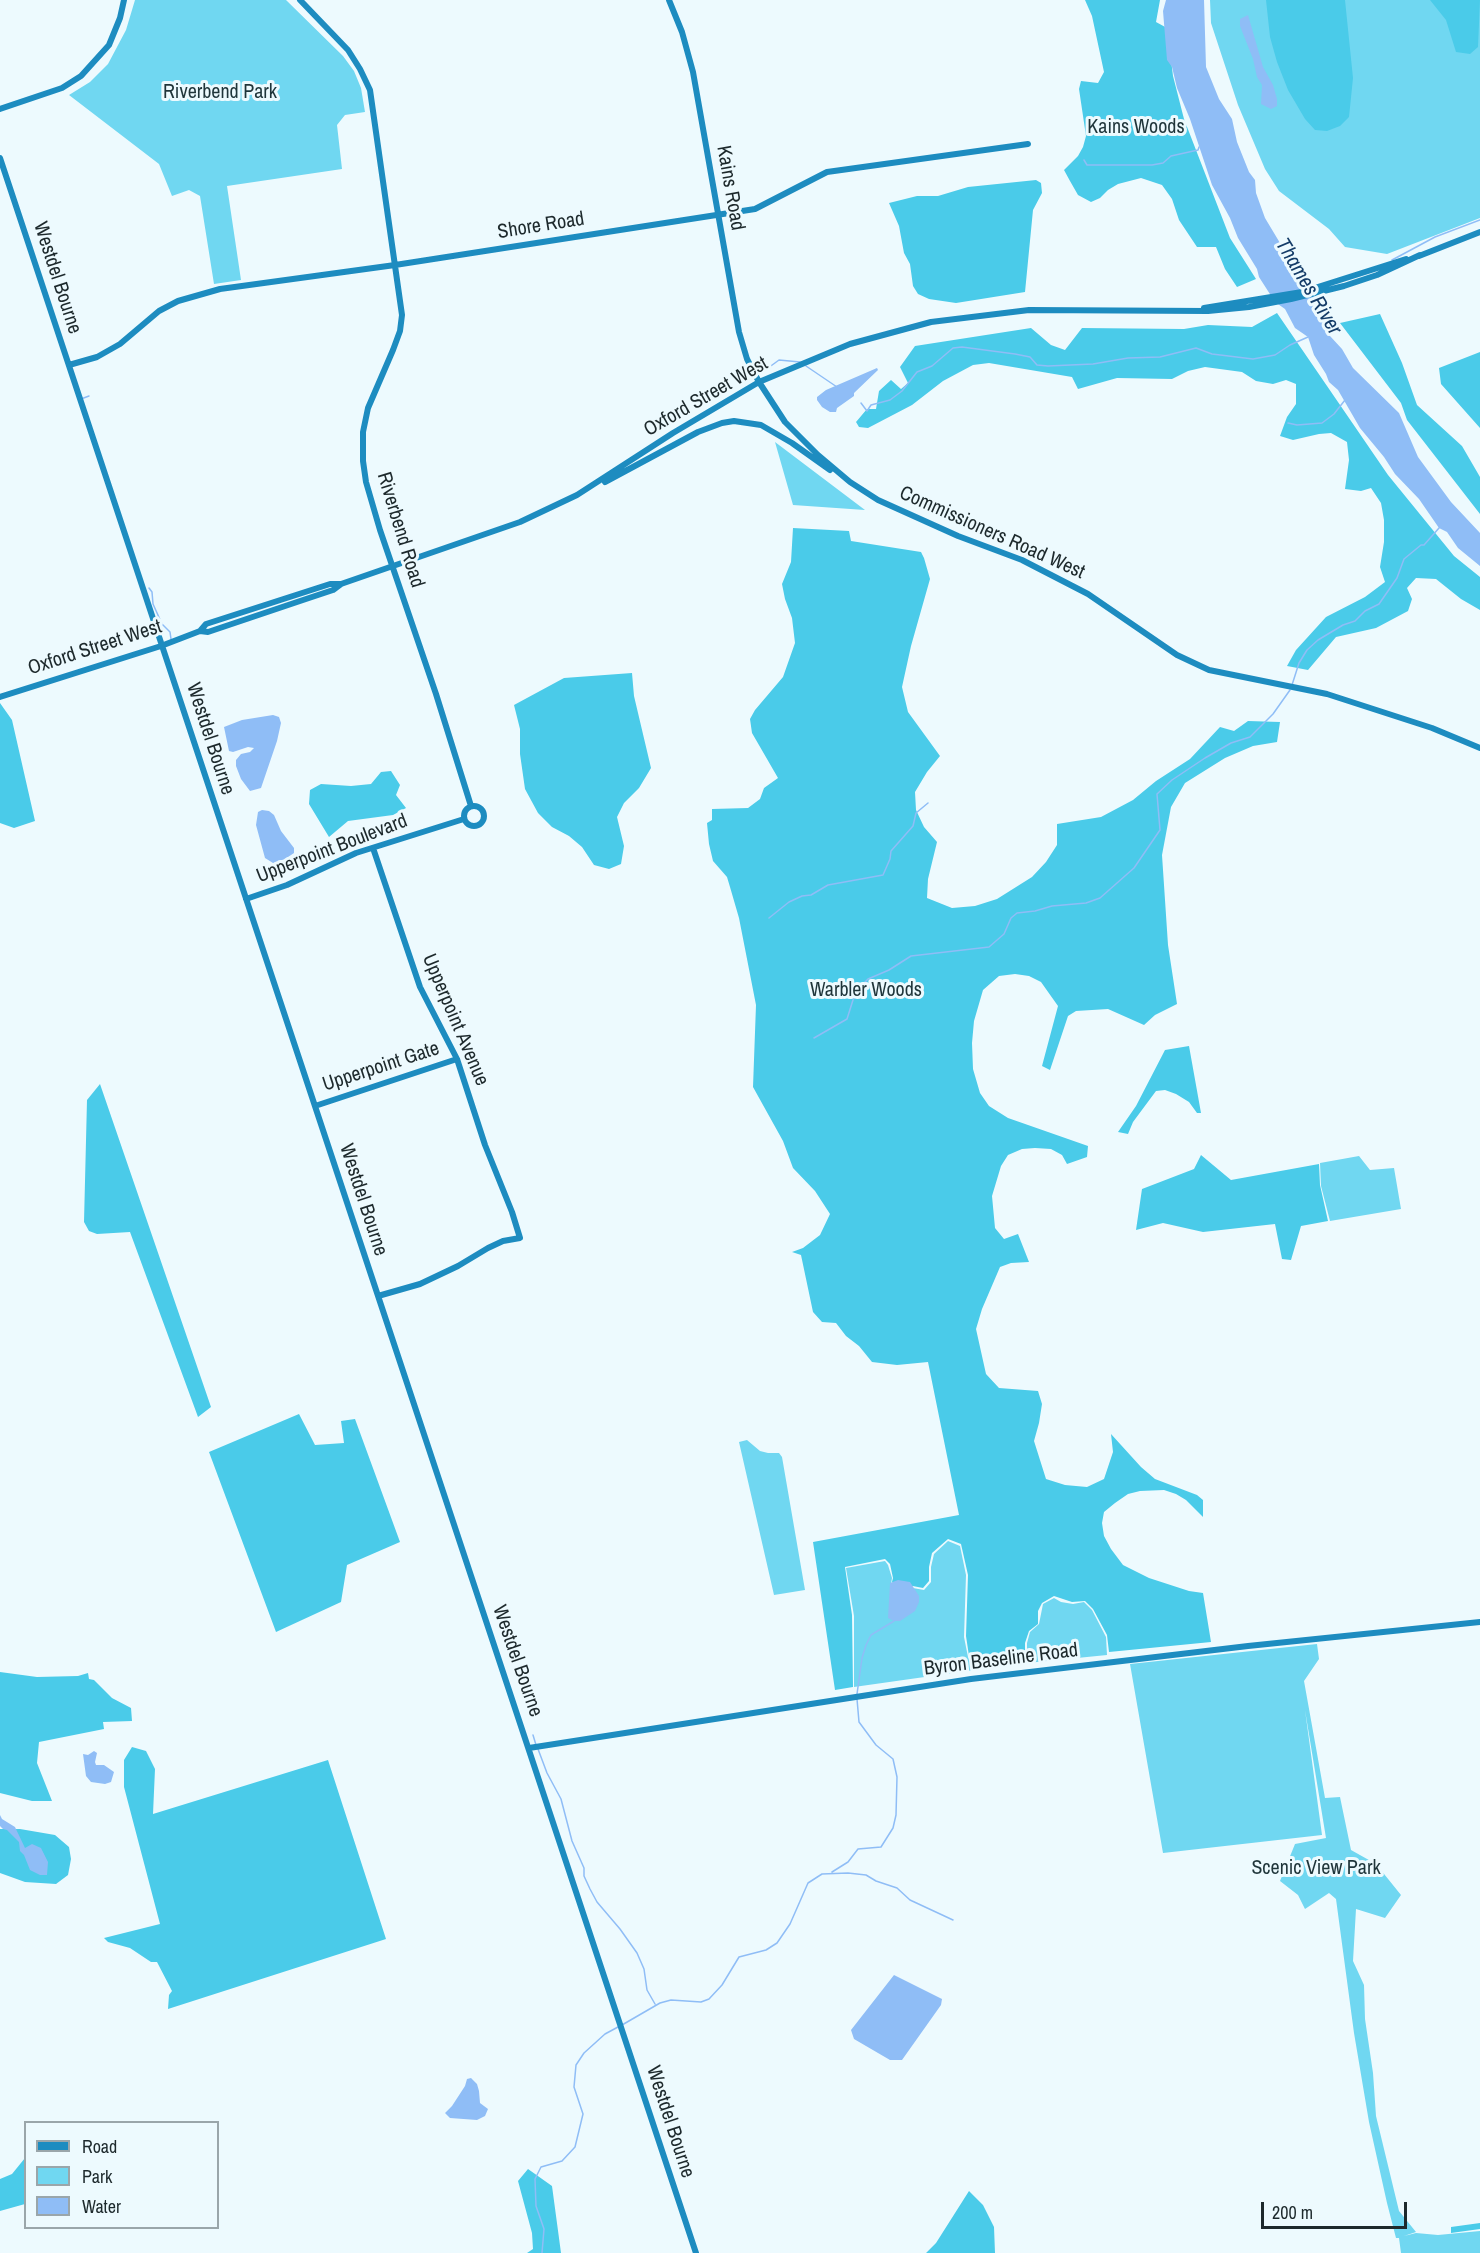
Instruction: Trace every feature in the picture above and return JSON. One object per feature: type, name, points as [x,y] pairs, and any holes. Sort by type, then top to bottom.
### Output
[{"type":"main road","points":[[0,110],[62,88],[81,76],[109,45],[120,18],[124,0]]},
{"type":"main road","name":"Riverbend Road","points":[[300,0],[348,50],[370,90],[401,310],[400,331],[368,408],[362,445],[366,482],[471,806]]},
{"type":"main road","name":"Kains Road","points":[[669,0],[682,32],[693,72],[740,332],[747,359],[759,382]]},
{"type":"main road","name":"Shore Road","points":[[69,365],[98,357],[120,344],[159,311],[178,301],[220,289],[395,265],[755,209],[826,172],[1028,144]]},
{"type":"main road","name":"Westdel Bourne","points":[[0,158],[696,2253]]},
{"type":"main road","name":"Oxford Street West","points":[[0,697],[161,646],[200,631],[206,624],[330,584],[341,584],[520,522],[577,495],[673,433],[759,382],[850,344],[931,322],[1029,310],[1179,311],[1231,307],[1310,290],[1398,264],[1480,232]]},
{"type":"main road","name":"Commissioners Road West","points":[[759,382],[785,422],[850,482],[910,516],[1022,560],[1088,594],[1177,655],[1209,670],[1327,694],[1432,728],[1480,748]]},
{"type":"main road","points":[[577,495],[698,432],[734,421],[762,425],[850,482]]},
{"type":"main road","points":[[471,806],[478,806],[482,809],[484,820],[479,825],[473,826],[464,819],[465,811],[471,806]]},
{"type":"main road","name":"Upperpoint Boulevard","points":[[246,899],[286,885],[356,853],[464,819]]},
{"type":"main road","name":"Upperpoint Avenue","points":[[373,848],[420,987],[457,1059],[485,1145],[520,1238],[503,1241],[420,1284],[378,1296]]},
{"type":"main road","name":"Upperpoint Gate","points":[[315,1106],[457,1059]]},
{"type":"main road","name":"Byron Baseline Road","points":[[529,1748],[971,1678],[1480,1622]]},
{"type":"green space","name":"Riverbend Park","points":[[135,0],[286,0],[343,56],[354,71],[361,88],[365,112],[345,115],[337,125],[342,169],[227,186],[241,280],[214,284],[200,196],[189,190],[172,196],[159,164],[69,95],[90,82],[108,64],[126,30]]},
{"type":"green space","name":"Kains Woods","points":[[1085,0],[1160,0],[1156,22],[1167,28],[1173,76],[1184,119],[1230,238],[1256,279],[1237,287],[1225,269],[1216,247],[1197,247],[1179,220],[1172,199],[1162,185],[1141,178],[1118,184],[1091,202],[1078,195],[1064,170],[1078,156],[1086,136],[1079,89],[1081,81],[1098,83],[1104,72],[1092,16]]},
{"type":"green space","points":[[1210,0],[1480,0],[1480,218],[1387,254],[1345,247],[1329,229],[1279,191],[1265,169],[1238,105],[1211,23]]},
{"type":"green space","points":[[1266,0],[1345,0],[1353,78],[1349,117],[1340,126],[1327,131],[1315,130],[1305,119],[1288,90],[1277,62],[1270,37]]},
{"type":"green space","points":[[1430,0],[1480,0],[1478,47],[1470,54],[1456,52],[1446,20]]},
{"type":"green space","points":[[1036,180],[1041,183],[1042,193],[1033,210],[1025,292],[956,303],[929,299],[918,294],[913,286],[910,264],[904,253],[899,226],[889,203],[917,196],[938,196],[968,187]]},
{"type":"green space","points":[[1277,313],[1388,475],[1454,556],[1480,577],[1480,610],[1461,599],[1436,579],[1416,578],[1407,588],[1412,599],[1408,611],[1376,628],[1336,637],[1308,670],[1287,666],[1296,650],[1326,617],[1365,597],[1385,582],[1380,567],[1384,542],[1381,503],[1371,488],[1361,491],[1345,489],[1349,460],[1347,442],[1331,433],[1293,440],[1280,436],[1287,417],[1296,404],[1296,384],[1286,380],[1273,384],[1256,381],[1242,372],[1205,367],[1188,371],[1172,379],[1117,378],[1078,389],[1072,377],[989,363],[973,365],[943,381],[912,405],[868,428],[859,427],[856,422],[867,409],[876,409],[879,391],[891,380],[901,389],[908,383],[900,367],[915,346],[1031,328],[1051,345],[1065,350],[1082,328],[1184,329],[1208,325],[1252,327]]},
{"type":"green space","points":[[1380,314],[1402,363],[1417,405],[1462,446],[1480,477],[1480,514],[1407,420],[1401,403],[1340,323]]},
{"type":"green space","points":[[1480,352],[1480,428],[1441,384],[1439,368]]},
{"type":"green space","points":[[775,442],[865,510],[793,505]]},
{"type":"green space","name":"Warbler Woods","points":[[793,528],[849,531],[851,541],[921,552],[924,558],[930,579],[902,687],[908,712],[940,756],[915,792],[916,810],[924,827],[937,842],[928,879],[927,898],[952,908],[975,906],[997,899],[1032,877],[1057,845],[1057,824],[1101,817],[1133,800],[1156,781],[1190,759],[1220,727],[1234,731],[1248,721],[1280,722],[1277,742],[1253,746],[1225,758],[1185,783],[1171,807],[1162,855],[1168,945],[1177,1004],[1155,1015],[1144,1025],[1108,1009],[1076,1011],[1068,1016],[1050,1070],[1042,1066],[1058,1006],[1041,982],[1029,976],[1015,974],[999,976],[983,990],[974,1021],[972,1043],[973,1069],[980,1093],[989,1106],[1008,1118],[1088,1146],[1087,1157],[1067,1164],[1062,1155],[1051,1149],[1035,1148],[1022,1149],[1008,1155],[1001,1166],[992,1196],[995,1228],[1004,1239],[1018,1234],[1029,1262],[1011,1263],[1000,1267],[982,1309],[976,1329],[986,1374],[999,1388],[1038,1391],[1042,1404],[1034,1441],[1046,1479],[1065,1485],[1087,1487],[1104,1479],[1113,1452],[1111,1434],[1155,1479],[1197,1495],[1203,1500],[1203,1517],[1186,1500],[1176,1494],[1164,1490],[1140,1491],[1128,1494],[1104,1512],[1102,1523],[1104,1536],[1123,1565],[1149,1578],[1189,1591],[1203,1593],[1211,1642],[1109,1652],[1107,1635],[1093,1609],[1085,1601],[1072,1602],[1054,1596],[1042,1603],[1038,1611],[1038,1624],[1029,1631],[1025,1643],[1025,1660],[974,1667],[969,1656],[966,1636],[968,1575],[961,1544],[948,1539],[932,1553],[929,1581],[923,1588],[892,1582],[890,1564],[885,1559],[845,1567],[852,1615],[853,1687],[835,1690],[813,1542],[959,1515],[928,1362],[897,1365],[872,1362],[836,1323],[822,1322],[813,1312],[801,1255],[792,1252],[803,1248],[820,1235],[830,1214],[815,1191],[793,1168],[783,1141],[753,1087],[756,1005],[739,918],[730,887],[727,877],[713,861],[709,844],[707,823],[712,820],[712,809],[748,808],[760,799],[764,788],[778,778],[752,733],[750,719],[783,677],[795,643],[792,618],[782,584],[791,562]]},
{"type":"green space","points":[[632,673],[634,696],[651,768],[639,788],[624,803],[617,817],[624,846],[621,864],[609,869],[594,865],[582,847],[569,836],[552,827],[538,813],[525,789],[520,754],[520,729],[514,705],[564,678]]},
{"type":"green space","points":[[0,703],[12,720],[35,821],[14,828],[0,823]]},
{"type":"green space","points":[[391,771],[400,785],[396,795],[406,808],[393,815],[348,821],[329,837],[309,804],[310,790],[321,784],[351,786],[371,784],[381,772]]},
{"type":"green space","points":[[1189,1046],[1201,1113],[1197,1113],[1189,1102],[1176,1094],[1165,1090],[1156,1091],[1133,1122],[1128,1134],[1118,1132],[1136,1106],[1165,1050]]},
{"type":"green space","points":[[100,1084],[211,1407],[198,1417],[130,1232],[97,1234],[89,1231],[84,1222],[87,1100]]},
{"type":"green space","points":[[1201,1155],[1231,1180],[1319,1164],[1320,1185],[1328,1221],[1301,1226],[1291,1260],[1282,1259],[1275,1224],[1203,1232],[1163,1223],[1136,1230],[1142,1189],[1194,1169]]},
{"type":"green space","points":[[1359,1156],[1370,1170],[1394,1168],[1401,1209],[1330,1221],[1321,1186],[1320,1163]]},
{"type":"green space","points":[[299,1414],[315,1445],[344,1443],[341,1421],[355,1419],[400,1542],[347,1565],[341,1602],[276,1632],[209,1452]]},
{"type":"green space","points":[[747,1440],[760,1451],[779,1453],[782,1457],[805,1590],[774,1595],[739,1442]]},
{"type":"green space","points":[[948,1541],[960,1546],[966,1575],[964,1637],[968,1657],[974,1670],[854,1687],[854,1616],[846,1568],[885,1561],[892,1578],[891,1584],[924,1590],[931,1582],[934,1554]]},
{"type":"green space","points":[[1054,1598],[1073,1604],[1084,1602],[1092,1610],[1106,1637],[1107,1655],[1027,1663],[1027,1643],[1030,1632],[1039,1624],[1043,1604]]},
{"type":"green space","name":"Scenic View Park","points":[[1317,1644],[1319,1659],[1304,1681],[1325,1798],[1340,1797],[1351,1850],[1376,1864],[1401,1895],[1385,1918],[1356,1909],[1353,1961],[1364,1985],[1365,2019],[1373,2073],[1376,2116],[1399,2211],[1416,2232],[1404,2236],[1416,2233],[1438,2235],[1480,2231],[1480,2253],[1401,2253],[1369,2122],[1354,2033],[1336,1899],[1329,1893],[1305,1909],[1298,1895],[1280,1881],[1295,1844],[1326,1838],[1305,1710],[1322,1835],[1163,1853],[1130,1664]]},
{"type":"green space","points":[[0,1672],[37,1677],[78,1676],[88,1673],[89,1679],[94,1680],[112,1698],[131,1708],[132,1721],[103,1722],[104,1729],[39,1742],[37,1763],[52,1801],[32,1801],[0,1793]]},
{"type":"green space","points":[[132,1747],[146,1751],[155,1769],[153,1814],[328,1760],[386,1939],[168,2009],[169,1995],[172,1991],[157,1962],[151,1962],[130,1948],[108,1942],[104,1938],[160,1924],[124,1787],[124,1760]]},
{"type":"green space","points":[[0,1829],[20,1829],[55,1835],[69,1847],[71,1859],[68,1875],[56,1884],[25,1882],[0,1873]]},
{"type":"green space","points":[[24,2159],[24,2204],[0,2211],[0,2179],[12,2174]]},
{"type":"green space","points":[[528,2169],[552,2186],[561,2253],[527,2253],[533,2249],[532,2233],[518,2181]]},
{"type":"green space","points":[[969,2191],[983,2205],[994,2227],[995,2253],[926,2253],[936,2243]]},
{"type":"green space","points":[[1480,2223],[1480,2229],[1451,2233],[1451,2227]]},
{"type":"water","name":"Thames River","points":[[1166,0],[1204,0],[1206,67],[1219,99],[1232,119],[1237,142],[1249,172],[1255,180],[1256,193],[1265,218],[1289,258],[1291,267],[1313,292],[1330,336],[1342,349],[1353,368],[1399,413],[1418,457],[1451,502],[1480,533],[1480,566],[1458,548],[1447,532],[1439,528],[1419,499],[1395,474],[1360,428],[1338,390],[1329,382],[1314,355],[1308,337],[1295,328],[1285,309],[1275,302],[1259,277],[1257,269],[1238,238],[1212,185],[1177,88],[1172,67],[1167,60],[1163,11]]},
{"type":"water","points":[[1248,15],[1263,67],[1273,85],[1277,99],[1277,106],[1271,109],[1261,104],[1262,85],[1257,77],[1253,59],[1240,26],[1240,19]]},
{"type":"water","points":[[877,368],[878,370],[854,393],[854,396],[837,408],[836,412],[830,412],[822,407],[817,400],[817,397],[826,390]]},
{"type":"water","points":[[273,715],[279,717],[281,723],[277,741],[261,788],[250,791],[241,779],[236,760],[241,754],[250,752],[254,748],[229,751],[224,727],[242,720]]},
{"type":"water","points":[[262,810],[274,815],[281,831],[294,848],[294,853],[273,863],[265,858],[256,825],[258,812]]},
{"type":"water","points":[[898,1580],[910,1582],[919,1596],[919,1602],[915,1611],[900,1621],[894,1621],[888,1618],[890,1583]]},
{"type":"water","points":[[94,1751],[97,1753],[96,1765],[104,1765],[114,1772],[111,1782],[105,1784],[91,1782],[86,1776],[83,1754],[88,1755]]},
{"type":"water","points":[[0,1815],[2,1819],[15,1827],[25,1848],[32,1844],[41,1848],[48,1862],[47,1875],[40,1875],[30,1870],[20,1851],[19,1842],[0,1826]]},
{"type":"water","points":[[894,1975],[942,1999],[941,2005],[902,2060],[890,2060],[854,2039],[851,2030]]},
{"type":"water","points":[[471,2078],[477,2084],[480,2103],[488,2109],[485,2116],[477,2120],[450,2118],[445,2113],[465,2086],[467,2079]]},
{"type":"waterway","points":[[1084,160],[1087,165],[1152,165],[1163,163],[1171,156],[1198,150],[1199,147]]},
{"type":"waterway","points":[[1392,260],[1435,237],[1480,220]]},
{"type":"waterway","points":[[861,403],[867,411],[871,405],[890,400],[902,391],[917,372],[932,366],[953,348],[962,347],[1015,354],[1030,357],[1037,365],[1048,366],[1160,357],[1196,348],[1212,354],[1253,359],[1275,355],[1308,337]]},
{"type":"waterway","points":[[764,371],[779,360],[800,362]]},
{"type":"waterway","points":[[806,366],[837,387]]},
{"type":"waterway","points":[[81,399],[89,396]]},
{"type":"waterway","points":[[1288,423],[1297,425],[1322,423],[1334,414],[1345,400]]},
{"type":"waterway","points":[[1292,685],[1299,663],[1307,650],[1318,640],[1343,625],[1355,621],[1365,611],[1379,604],[1397,578],[1404,559],[1424,545],[1439,528]]},
{"type":"waterway","points":[[149,588],[152,592],[153,604],[162,624],[170,632],[171,639]]},
{"type":"waterway","points":[[814,1038],[847,1019],[853,1000],[868,979],[889,970],[911,956],[989,947],[1004,934],[1011,918],[1017,913],[1052,906],[1086,903],[1100,898],[1134,868],[1160,830],[1157,794],[1172,780],[1205,758],[1231,743],[1250,737],[1273,714],[1290,690]]},
{"type":"waterway","points":[[769,918],[789,902],[811,895],[828,885],[883,875],[891,851],[913,826],[916,813],[928,803]]},
{"type":"waterway","points":[[857,1694],[862,1658],[871,1635],[894,1621]]},
{"type":"waterway","points":[[832,1872],[848,1862],[858,1849],[881,1847],[893,1828],[896,1815],[897,1777],[893,1759],[876,1745],[859,1722],[857,1699]]},
{"type":"waterway","points":[[533,1735],[536,1745]]},
{"type":"waterway","points":[[538,1749],[547,1773],[561,1799],[572,1841],[584,1868],[584,1876],[597,1902],[637,1953],[644,1969],[647,1990],[655,2004]]},
{"type":"waterway","points":[[622,2025],[660,2003],[671,2000],[701,2002],[709,1999],[722,1985],[739,1957],[766,1950],[777,1943],[790,1924],[808,1883],[822,1874],[866,1875],[897,1888],[910,1900],[953,1920]]},
{"type":"waterway","points":[[542,2253],[544,2229],[536,2206],[535,2179],[541,2167],[562,2161],[575,2147],[583,2114],[574,2087],[576,2065],[584,2053],[605,2034],[618,2027]]}]
